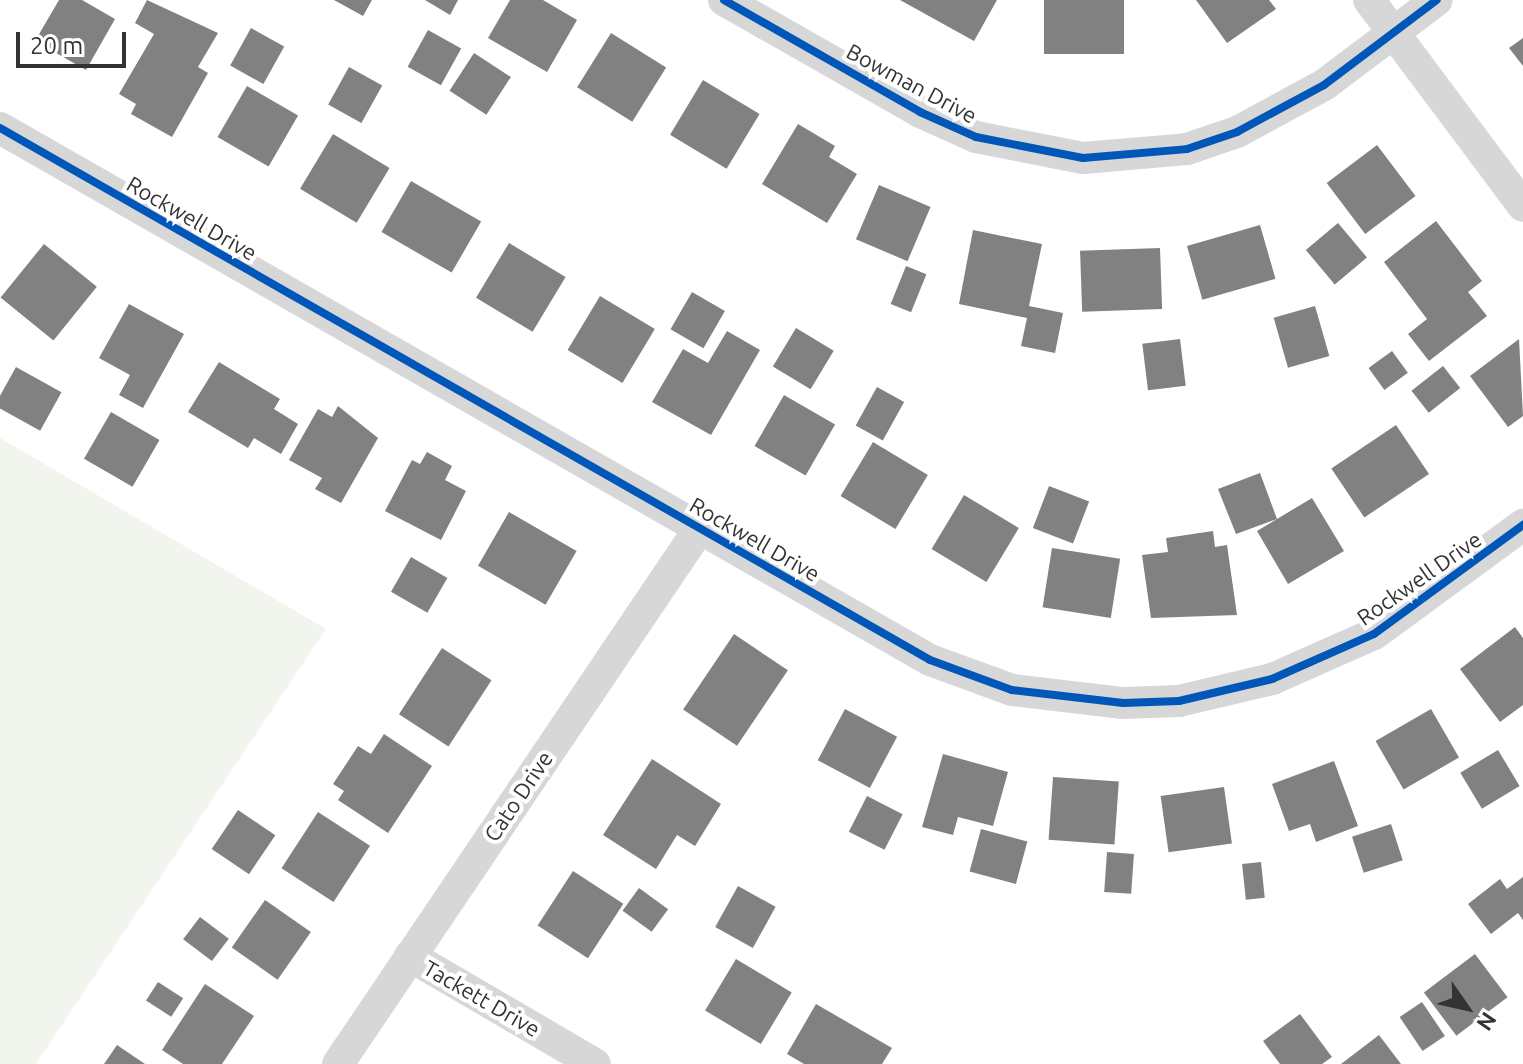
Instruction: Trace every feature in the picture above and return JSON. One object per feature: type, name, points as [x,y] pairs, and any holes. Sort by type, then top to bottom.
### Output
[{"type":"street","name":"Bowman Drive","points":[[724,0],[948,125],[1029,151],[1083,158],[1187,149],[1237,132],[1324,85],[1437,0]]},
{"type":"street","points":[[1369,0],[1523,206]]},
{"type":"street","name":"Rockwell Drive","points":[[0,128],[930,660],[1012,690],[1123,703],[1226,692],[1325,659],[1414,607],[1523,525]]},
{"type":"street","name":"Cato Drive","points":[[338,1064],[700,528]]},
{"type":"street","name":"Tackett Drive","points":[[410,956],[595,1064]]},
{"type":"shaded area","points":[[0,438],[326,629],[36,1064],[0,1064]]},
{"type":"building","points":[[59,0],[82,0],[115,19],[86,70],[35,41]]},
{"type":"building","points":[[147,0],[218,33],[198,67],[208,73],[172,137],[131,114],[136,104],[119,94],[154,34],[135,23]]},
{"type":"building","points":[[334,0],[372,0],[363,16]]},
{"type":"building","points":[[425,0],[458,0],[450,15]]},
{"type":"building","points":[[510,0],[543,0],[577,20],[547,72],[488,38]]},
{"type":"building","points":[[900,0],[997,0],[974,41]]},
{"type":"building","points":[[1044,0],[1124,0],[1124,54],[1044,54]]},
{"type":"building","points":[[1196,0],[1269,0],[1276,9],[1227,43]]},
{"type":"building","points":[[251,28],[284,46],[263,84],[230,66]]},
{"type":"building","points":[[428,30],[461,48],[441,85],[408,67]]},
{"type":"building","points":[[611,33],[666,67],[632,122],[577,87]]},
{"type":"building","points":[[1523,38],[1523,66],[1509,48]]},
{"type":"building","points":[[474,53],[511,77],[486,115],[449,91]]},
{"type":"building","points":[[349,67],[382,85],[361,123],[328,105]]},
{"type":"building","points":[[703,80],[760,114],[727,169],[670,135]]},
{"type":"building","points":[[247,86],[298,115],[269,167],[218,137]]},
{"type":"building","points":[[798,124],[835,146],[829,157],[857,174],[827,223],[762,184]]},
{"type":"building","points":[[333,134],[390,168],[357,223],[300,189]]},
{"type":"building","points":[[1377,145],[1416,196],[1365,234],[1327,183]]},
{"type":"building","points":[[411,181],[481,222],[452,273],[382,232]]},
{"type":"building","points":[[879,185],[931,207],[907,261],[856,239]]},
{"type":"building","points":[[1436,221],[1482,281],[1468,292],[1487,316],[1429,361],[1408,334],[1427,319],[1384,262]]},
{"type":"building","points":[[1338,223],[1367,257],[1335,284],[1306,250]]},
{"type":"building","points":[[1260,225],[1275,279],[1202,300],[1187,246]]},
{"type":"building","points":[[973,230],[1042,244],[1029,306],[1063,313],[1055,353],[1021,346],[1027,318],[959,304]]},
{"type":"building","points":[[509,243],[566,277],[533,332],[476,298]]},
{"type":"building","points":[[44,244],[97,287],[53,340],[1,298]]},
{"type":"building","points":[[1160,248],[1162,309],[1082,312],[1080,251]]},
{"type":"building","points":[[906,266],[926,274],[911,312],[891,304]]},
{"type":"building","points":[[692,292],[725,311],[703,348],[670,329]]},
{"type":"building","points":[[600,296],[655,329],[622,383],[568,350]]},
{"type":"building","points":[[129,304],[184,334],[143,408],[119,395],[130,375],[99,358]]},
{"type":"building","points":[[1315,306],[1329,356],[1288,368],[1274,318]]},
{"type":"building","points":[[796,328],[834,351],[811,389],[773,367]]},
{"type":"building","points":[[727,331],[760,350],[711,435],[652,402],[683,349],[708,363]]},
{"type":"building","points":[[1180,339],[1186,386],[1148,390],[1142,344]]},
{"type":"building","points":[[1519,339],[1523,416],[1508,427],[1470,376]]},
{"type":"building","points":[[1392,351],[1408,373],[1384,390],[1369,368]]},
{"type":"building","points":[[219,362],[280,399],[274,409],[298,424],[281,454],[254,438],[248,448],[188,412]]},
{"type":"building","points":[[1443,366],[1460,388],[1429,413],[1411,391]]},
{"type":"building","points":[[16,367],[61,392],[40,431],[0,408],[0,396]]},
{"type":"building","points":[[877,387],[904,402],[883,441],[856,425]]},
{"type":"building","points":[[784,395],[835,424],[806,476],[754,446]]},
{"type":"building","points":[[338,406],[378,438],[341,503],[315,489],[322,478],[289,460],[318,409],[332,417]]},
{"type":"building","points":[[111,412],[159,440],[132,487],[84,459]]},
{"type":"building","points":[[1396,425],[1429,474],[1364,518],[1331,469]]},
{"type":"building","points":[[873,442],[928,475],[895,529],[841,496]]},
{"type":"building","points":[[427,452],[452,466],[445,480],[466,491],[441,540],[385,511],[412,460],[420,464]]},
{"type":"building","points":[[1260,473],[1277,519],[1236,534],[1218,489]]},
{"type":"building","points":[[1049,486],[1089,501],[1073,543],[1033,528]]},
{"type":"building","points":[[964,495],[1019,528],[986,582],[932,549]]},
{"type":"building","points":[[1312,498],[1344,551],[1288,584],[1257,531]]},
{"type":"building","points":[[509,512],[577,551],[546,605],[478,566]]},
{"type":"building","points":[[1213,531],[1215,547],[1227,545],[1237,615],[1151,618],[1142,555],[1168,552],[1166,538]]},
{"type":"building","points":[[1052,548],[1120,559],[1111,618],[1043,607]]},
{"type":"building","points":[[411,557],[447,578],[427,613],[391,592]]},
{"type":"building","points":[[1515,627],[1523,638],[1523,705],[1500,722],[1460,669]]},
{"type":"building","points":[[734,634],[788,670],[737,746],[683,709]]},
{"type":"building","points":[[442,648],[491,680],[448,746],[399,714]]},
{"type":"building","points":[[845,709],[897,737],[870,788],[818,760]]},
{"type":"building","points":[[1431,709],[1459,757],[1404,789],[1376,741]]},
{"type":"building","points":[[384,734],[432,766],[388,833],[338,800],[344,791],[333,784],[358,746],[371,754]]},
{"type":"building","points":[[1498,750],[1520,786],[1482,809],[1460,773]]},
{"type":"building","points":[[943,754],[1008,772],[993,826],[958,817],[953,835],[922,827]]},
{"type":"building","points":[[652,759],[721,804],[695,846],[677,835],[656,869],[603,835]]},
{"type":"building","points":[[1334,761],[1358,826],[1316,842],[1310,824],[1289,831],[1272,784]]},
{"type":"building","points":[[1053,777],[1119,782],[1114,844],[1049,840]]},
{"type":"building","points":[[1224,787],[1232,843],[1169,852],[1161,796]]},
{"type":"building","points":[[867,796],[903,814],[884,850],[849,832]]},
{"type":"building","points":[[238,810],[275,835],[249,874],[212,849]]},
{"type":"building","points":[[318,812],[370,846],[334,902],[282,868]]},
{"type":"building","points":[[1391,824],[1403,860],[1364,873],[1352,837]]},
{"type":"building","points":[[981,829],[1027,841],[1016,884],[970,872]]},
{"type":"building","points":[[1107,852],[1134,854],[1131,894],[1104,892]]},
{"type":"building","points":[[1261,862],[1265,898],[1246,900],[1242,864]]},
{"type":"building","points":[[573,871],[623,904],[588,958],[538,926]]},
{"type":"building","points":[[1523,877],[1523,920],[1518,913],[1491,934],[1468,904],[1500,879],[1507,889]]},
{"type":"building","points":[[738,886],[776,907],[753,948],[715,927]]},
{"type":"building","points":[[639,888],[668,909],[652,932],[623,911]]},
{"type":"building","points":[[265,900],[311,932],[278,980],[232,948]]},
{"type":"building","points":[[200,917],[229,939],[212,961],[183,939]]},
{"type":"building","points":[[1475,954],[1507,997],[1456,1036],[1424,993]]},
{"type":"building","points":[[736,959],[792,992],[761,1044],[705,1010]]},
{"type":"building","points":[[158,982],[183,998],[171,1017],[146,1000]]},
{"type":"building","points":[[205,984],[254,1016],[222,1064],[183,1064],[162,1050]]},
{"type":"building","points":[[1422,1002],[1445,1036],[1423,1051],[1400,1017]]},
{"type":"building","points":[[816,1004],[892,1048],[882,1064],[804,1064],[787,1054]]},
{"type":"building","points":[[1300,1014],[1332,1057],[1322,1064],[1280,1064],[1263,1041]]},
{"type":"building","points":[[1379,1035],[1401,1064],[1341,1064]]},
{"type":"building","points":[[117,1045],[145,1064],[104,1064]]},
{"type":"cycle path","points":[[724,0],[920,112],[976,137],[1083,158],[1187,149],[1237,132],[1324,85],[1437,0]]},
{"type":"cycle path","points":[[0,128],[930,660],[1012,690],[1123,703],[1179,701],[1272,679],[1374,634],[1523,525]]}]
